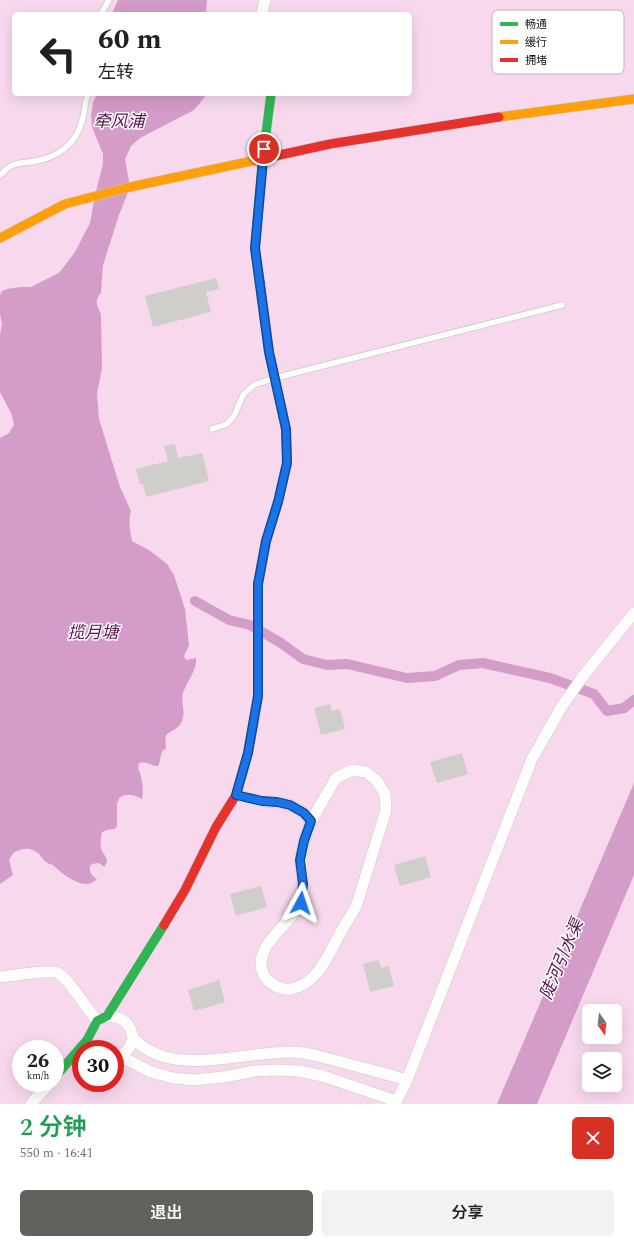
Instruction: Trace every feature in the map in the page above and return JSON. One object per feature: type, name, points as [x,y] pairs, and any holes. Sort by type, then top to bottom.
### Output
[{"type":"street","points":[[262,12],[265,0]]},
{"type":"street","points":[[92,1040],[102,1018],[148,954],[185,890],[216,827],[236,795],[248,753],[258,696],[258,584],[266,541],[278,502],[287,463],[286,429],[269,352],[255,248],[262,168],[271,96]]},
{"type":"street","points":[[0,238],[64,204],[130,187],[330,144],[484,119],[634,99]]},
{"type":"street","points":[[124,1059],[151,1072],[173,1078],[194,1080],[224,1077],[254,1071],[299,1071],[323,1076],[395,1103],[407,1080],[532,759],[562,706],[634,613]]},
{"type":"street","points":[[352,770],[366,772],[377,781],[385,794],[386,810],[357,904],[352,914],[342,928],[323,964],[311,980],[297,988],[287,990],[274,986],[263,976],[261,957],[266,945],[291,918],[301,903],[303,884],[300,860],[304,841],[311,821],[336,778],[352,770]]},
{"type":"street","points":[[236,795],[290,805],[304,813],[311,821]]},
{"type":"street","points":[[0,977],[46,971],[58,972],[102,1018]]},
{"type":"street","points":[[102,1018],[117,1017],[126,1022],[133,1037],[149,1051],[165,1057],[186,1060],[211,1060],[266,1052],[294,1051],[315,1055],[407,1080]]},
{"type":"street","points":[[124,1053],[127,1052],[131,1046],[133,1037]]},
{"type":"street","points":[[64,1069],[72,1061]]},
{"type":"street","points":[[31,1104],[42,1092]]},
{"type":"lane","points":[[102,12],[109,0]]},
{"type":"lane","points":[[0,175],[9,167],[20,163],[38,161],[56,155],[72,143],[81,125],[87,96]]},
{"type":"lane","points":[[212,429],[227,424],[234,416],[243,395],[254,385],[275,378],[562,305]]},
{"type":"shaded area","points":[[0,0],[634,0],[634,1104],[0,1104]]},
{"type":"water","points":[[118,0],[207,0],[206,12],[113,12]]},
{"type":"water","name":"揽月塘","points":[[96,96],[205,96],[194,110],[140,138],[131,146],[125,159],[130,187],[119,215],[103,265],[101,293],[97,298],[97,306],[101,314],[102,368],[97,394],[99,419],[120,487],[131,511],[129,522],[132,541],[149,550],[167,564],[174,575],[185,609],[189,645],[184,656],[186,660],[196,658],[196,663],[182,696],[183,719],[175,729],[166,736],[166,749],[162,752],[158,766],[139,763],[138,768],[143,787],[142,799],[131,795],[120,797],[117,803],[117,826],[115,829],[102,832],[101,848],[107,862],[104,867],[99,863],[92,864],[90,866],[91,874],[97,879],[92,883],[86,884],[74,881],[53,865],[47,863],[37,852],[26,849],[14,852],[9,860],[13,875],[0,884],[0,438],[9,433],[14,425],[12,415],[0,392],[0,335],[2,324],[0,314],[0,295],[2,291],[7,289],[31,287],[59,273],[75,252],[90,223],[103,164],[103,154],[92,127],[91,116],[93,103]]},
{"type":"water","name":"陡河引水渠","points":[[634,783],[634,875],[537,1104],[497,1104]]},
{"type":"building","points":[[216,278],[219,289],[206,292],[211,312],[153,327],[145,296]]},
{"type":"building","points":[[175,444],[178,458],[202,453],[209,481],[146,497],[143,484],[140,484],[136,469],[168,461],[164,446]]},
{"type":"building","points":[[330,704],[332,711],[340,709],[345,729],[321,735],[314,708]]},
{"type":"building","points":[[462,753],[468,774],[437,783],[430,762]]},
{"type":"building","points":[[425,856],[431,877],[400,886],[394,865]]},
{"type":"building","points":[[261,886],[267,907],[236,916],[230,894]]},
{"type":"building","points":[[379,960],[381,968],[389,966],[394,986],[370,992],[363,964]]},
{"type":"building","points":[[219,980],[225,1002],[194,1011],[188,990]]},
{"type":"waterway","points":[[195,601],[229,620],[250,625],[281,643],[303,659],[327,665],[347,664],[407,678],[435,676],[459,665],[483,663],[550,678],[594,694],[607,711],[624,708],[634,700]]},
{"type":"traffic: fast","points":[[264,149],[271,96]]},
{"type":"traffic: fast","points":[[260,282],[255,248],[262,168]]},
{"type":"traffic: fast","points":[[64,1067],[87,1040],[97,1021],[107,1016],[164,925]]},
{"type":"traffic: slow","points":[[499,117],[634,99]]},
{"type":"traffic: slow","points":[[262,168],[264,149]]},
{"type":"traffic: slow","points":[[0,238],[65,204],[130,187],[257,160]]},
{"type":"traffic: slow","points":[[254,718],[258,696],[258,584],[266,541],[278,502],[287,458]]},
{"type":"traffic: jam","points":[[257,160],[330,144],[499,117]]},
{"type":"traffic: jam","points":[[260,282],[269,352],[286,429],[287,458]]},
{"type":"traffic: jam","points":[[164,925],[185,890],[216,827],[236,795],[248,753],[254,718]]},
{"type":"route","points":[[264,149],[255,248],[269,352],[286,429],[287,463],[278,502],[266,541],[258,584],[258,696],[248,753],[236,795],[290,805],[304,813],[311,821],[304,841],[300,860],[303,884],[301,903]]},
{"type":"water label","name":"牵风浦","points":[[119,121]]}]
